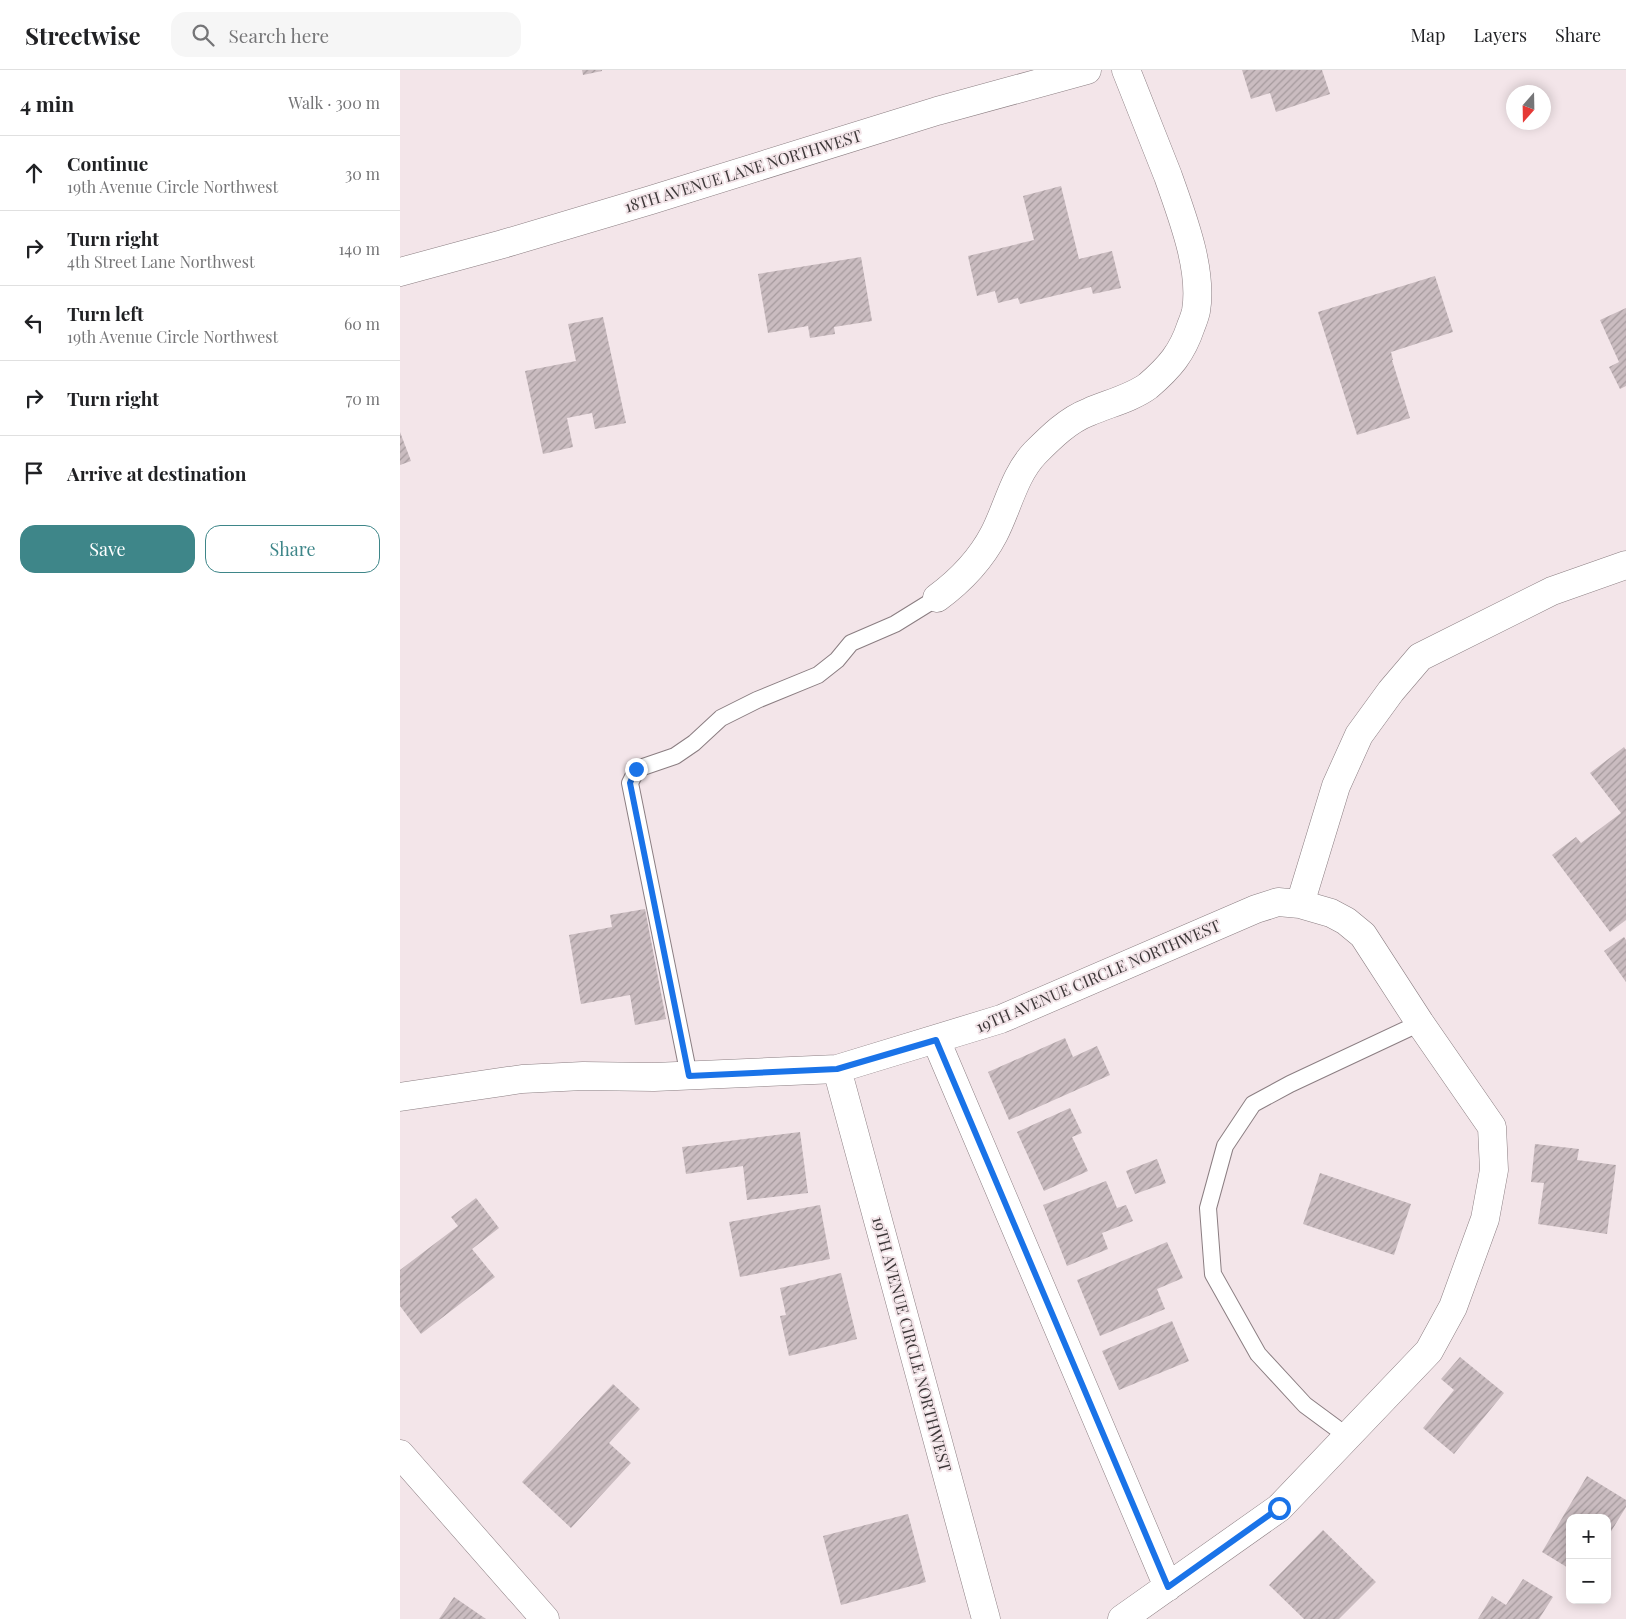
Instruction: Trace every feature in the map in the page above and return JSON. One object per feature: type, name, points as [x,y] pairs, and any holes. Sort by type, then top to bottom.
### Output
[{"type":"street","name":"18TH AVENUE LANE NORTHWEST","points":[[400,272],[614,211],[937,111],[1087,70]]},
{"type":"street","points":[[937,598],[977,561],[994,534],[1015,483],[1033,455],[1059,430],[1087,412],[1118,401],[1145,388],[1168,368],[1185,345],[1196,312],[1198,282],[1184,220],[1149,125],[1126,70]]},
{"type":"street","points":[[1300,904],[1336,786],[1359,735],[1391,691],[1420,657],[1552,591],[1626,564]]},
{"type":"street","name":"19TH AVENUE CIRCLE NORTHWEST","points":[[400,1097],[522,1079],[583,1076],[689,1076],[837,1069],[1001,1019],[1256,909],[1278,902],[1300,904],[1331,913],[1346,921],[1363,935],[1420,1023],[1492,1127],[1494,1170],[1485,1219],[1453,1307],[1429,1351],[1279,1508],[1122,1619]]},
{"type":"street","points":[[936,1040],[1168,1587]]},
{"type":"street","name":"19TH AVENUE CIRCLE NORTHWEST","points":[[837,1069],[986,1619]]},
{"type":"street","points":[[400,1454],[545,1619]]},
{"type":"lane","points":[[689,1076],[630,783],[636,769],[675,756],[694,743],[721,718],[757,700],[818,675],[837,660],[851,643],[895,624],[937,598]]},
{"type":"lane","points":[[1348,1436],[1305,1405],[1258,1354],[1213,1274],[1208,1208],[1225,1146],[1253,1104],[1290,1084],[1420,1023]]},
{"type":"building","points":[[582,70],[602,70],[602,71],[583,75]]},
{"type":"building","points":[[1242,70],[1322,70],[1330,94],[1276,112],[1270,93],[1251,99]]},
{"type":"building","points":[[1061,186],[1079,259],[1112,251],[1121,288],[1093,294],[1091,287],[1020,304],[1018,298],[998,303],[995,291],[977,296],[968,256],[1034,240],[1023,196]]},
{"type":"building","points":[[861,257],[872,321],[834,327],[835,334],[810,338],[808,326],[768,333],[758,274]]},
{"type":"building","points":[[1435,276],[1453,332],[1391,352],[1410,418],[1357,435],[1318,312]]},
{"type":"building","points":[[1626,308],[1626,386],[1620,389],[1609,367],[1619,362],[1600,320]]},
{"type":"building","points":[[603,317],[626,423],[595,429],[592,413],[567,418],[573,447],[543,454],[525,371],[576,361],[568,324]]},
{"type":"building","points":[[400,432],[411,461],[400,465]]},
{"type":"building","points":[[1624,747],[1626,750],[1626,920],[1610,932],[1552,855],[1576,837],[1581,843],[1621,813],[1590,773]]},
{"type":"building","points":[[645,909],[666,1019],[635,1025],[630,995],[581,1004],[569,935],[612,927],[610,915]]},
{"type":"building","points":[[1624,937],[1626,940],[1626,982],[1604,951]]},
{"type":"building","points":[[1065,1038],[1073,1057],[1097,1046],[1110,1075],[1009,1120],[988,1072]]},
{"type":"building","points":[[1070,1108],[1082,1133],[1072,1137],[1088,1171],[1044,1191],[1017,1132]]},
{"type":"building","points":[[800,1132],[808,1193],[747,1200],[743,1166],[686,1174],[682,1147]]},
{"type":"building","points":[[1535,1144],[1579,1149],[1577,1160],[1616,1165],[1607,1234],[1538,1224],[1544,1183],[1531,1182]]},
{"type":"building","points":[[1157,1159],[1166,1183],[1135,1194],[1126,1171]]},
{"type":"building","points":[[1320,1173],[1411,1204],[1394,1255],[1303,1224]]},
{"type":"building","points":[[1106,1181],[1117,1208],[1126,1205],[1133,1221],[1102,1233],[1108,1249],[1067,1266],[1043,1205]]},
{"type":"building","points":[[476,1198],[499,1228],[472,1249],[495,1277],[421,1334],[400,1306],[400,1270],[458,1226],[451,1217]]},
{"type":"building","points":[[820,1205],[830,1259],[740,1277],[729,1222]]},
{"type":"building","points":[[1167,1242],[1183,1278],[1157,1289],[1165,1309],[1100,1336],[1077,1280]]},
{"type":"building","points":[[841,1273],[857,1339],[789,1356],[780,1316],[786,1315],[780,1288]]},
{"type":"building","points":[[1172,1321],[1189,1361],[1119,1390],[1102,1351]]},
{"type":"building","points":[[1460,1357],[1504,1393],[1454,1454],[1423,1428],[1454,1390],[1441,1379]]},
{"type":"building","points":[[613,1384],[640,1409],[609,1443],[631,1463],[571,1528],[522,1482]]},
{"type":"building","points":[[1587,1476],[1626,1500],[1626,1507],[1611,1531],[1611,1514],[1566,1514],[1566,1567],[1542,1552]]},
{"type":"building","points":[[908,1514],[926,1582],[841,1605],[823,1536]]},
{"type":"building","points":[[1323,1530],[1376,1582],[1339,1619],[1304,1619],[1269,1585]]},
{"type":"building","points":[[1523,1579],[1553,1597],[1539,1619],[1478,1619],[1492,1596],[1506,1605]]},
{"type":"building","points":[[454,1597],[486,1619],[439,1619]]},
{"type":"route","points":[[636,769],[630,783],[689,1076],[837,1069],[936,1040],[1168,1587],[1279,1508]]}]
